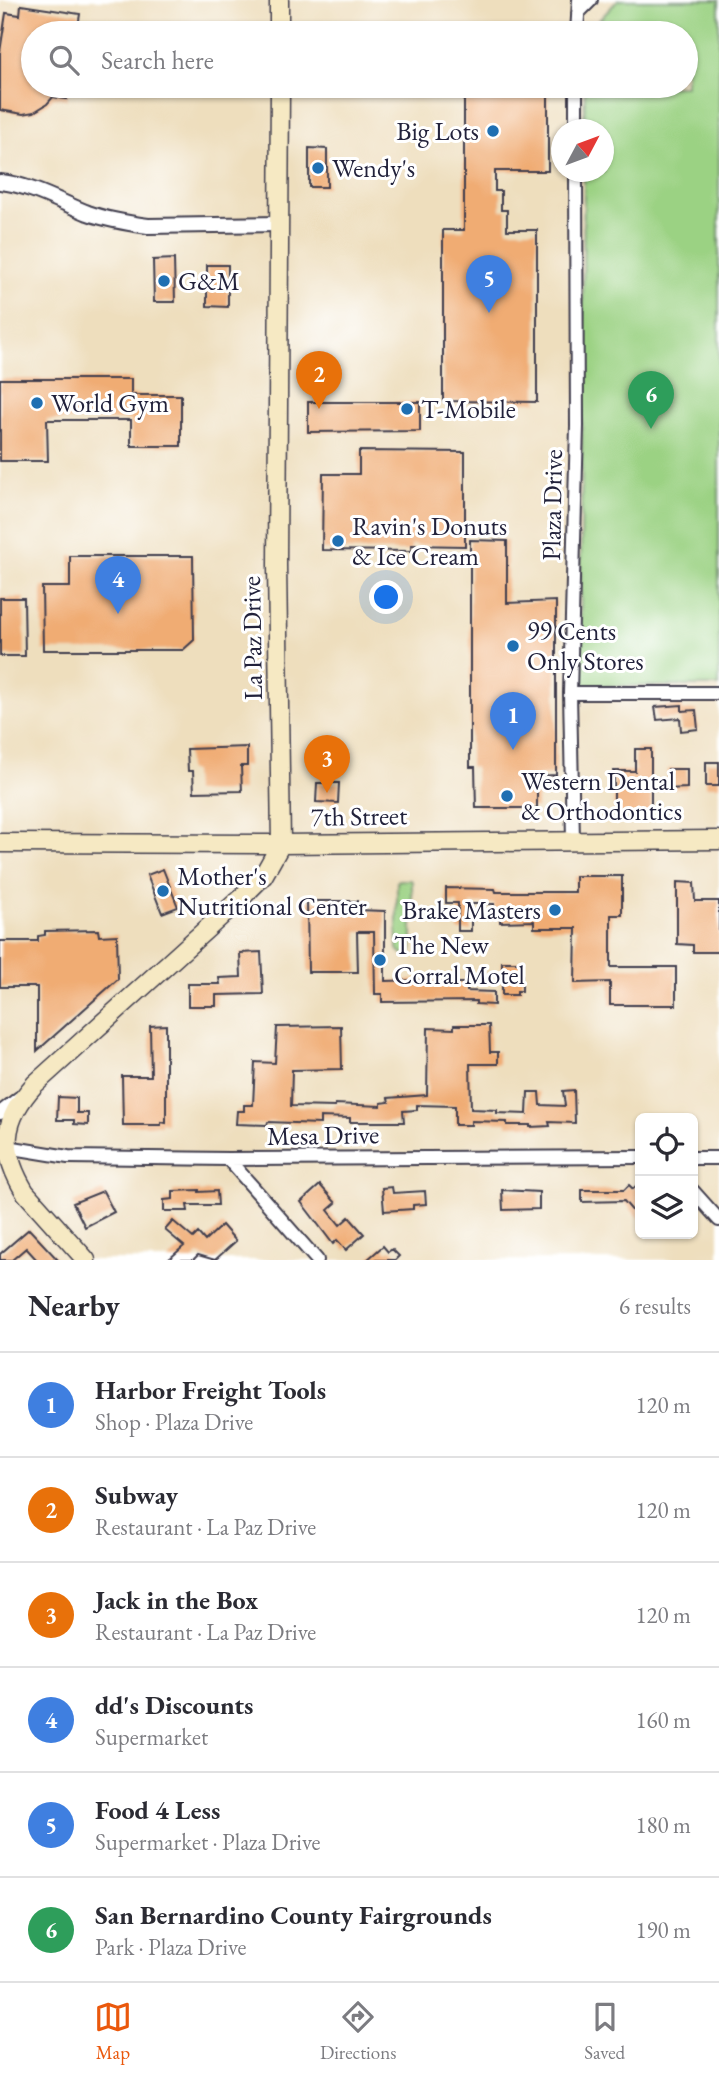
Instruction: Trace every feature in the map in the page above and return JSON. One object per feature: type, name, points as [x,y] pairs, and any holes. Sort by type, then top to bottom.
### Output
[{"type":"main road","points":[[279,0],[279,21]]},
{"type":"main road","name":"La Paz Drive","points":[[280,98],[277,565],[281,844]]},
{"type":"main road","name":"7th Street","points":[[0,843],[281,844],[719,840]]},
{"type":"main road","points":[[86,1260],[25,1192],[15,1174],[3,1146],[13,1118],[21,1101],[35,1084],[263,876],[281,844]]},
{"type":"street","points":[[578,7],[591,0]]},
{"type":"street","points":[[576,98],[576,119]]},
{"type":"street","points":[[0,182],[38,192],[108,220],[148,226],[279,224]]},
{"type":"street","name":"Plaza Drive","points":[[573,840],[570,693],[577,426],[576,182]]},
{"type":"street","points":[[570,693],[719,693]]},
{"type":"street","points":[[0,1113],[35,1084]]},
{"type":"street","name":"Mesa Drive","points":[[3,1146],[68,1157],[635,1157]]},
{"type":"street","points":[[698,1158],[719,1158]]},
{"type":"street","points":[[228,1159],[317,1260]]},
{"type":"street","points":[[698,1197],[719,1220]]},
{"type":"green space","points":[[618,0],[719,0],[719,686],[580,686],[584,182],[614,182],[614,119],[584,119],[585,98],[698,98],[698,21],[598,21]]},
{"type":"green space","points":[[399,880],[412,882],[412,948],[409,954],[404,955],[397,949]]},
{"type":"building","points":[[21,5],[80,14],[79,21],[21,21],[21,98],[52,98],[34,112],[23,114],[0,110],[0,52],[6,13],[20,15]]},
{"type":"building","points":[[464,98],[548,98],[548,171],[495,171],[495,191],[501,191],[501,210],[507,210],[507,230],[537,230],[537,402],[443,401],[443,230],[464,230]]},
{"type":"building","name":"Wendy's","points":[[309,148],[327,149],[327,187],[309,187]]},
{"type":"building","name":"G&M","points":[[174,259],[175,302],[154,302],[153,260]]},
{"type":"building","name":"G&M","points":[[207,265],[228,265],[228,307],[207,306]]},
{"type":"building","points":[[0,379],[131,379],[131,395],[181,395],[181,446],[131,446],[131,420],[47,420],[48,461],[0,461]]},
{"type":"building","points":[[308,402],[420,402],[420,431],[308,432]]},
{"type":"building","points":[[359,451],[465,452],[465,546],[411,545],[411,551],[322,550],[323,474],[359,474]]},
{"type":"building","points":[[470,540],[507,541],[507,603],[556,601],[556,775],[537,776],[537,808],[476,808],[475,767],[470,767]]},
{"type":"building","points":[[70,556],[193,556],[194,640],[183,650],[43,650],[42,587],[70,587]]},
{"type":"building","points":[[0,598],[24,598],[25,656],[0,656]]},
{"type":"building","points":[[682,705],[682,711],[696,710],[698,729],[681,731],[680,718],[657,720],[655,707]]},
{"type":"building","points":[[247,747],[247,766],[241,766],[242,791],[194,792],[193,771],[188,771],[187,749]]},
{"type":"building","points":[[635,749],[651,749],[651,816],[614,816],[614,771],[635,771]]},
{"type":"building","points":[[706,762],[719,762],[719,786],[706,786]]},
{"type":"building","points":[[668,769],[687,769],[687,788],[667,789]]},
{"type":"building","points":[[317,783],[339,783],[338,803],[316,802]]},
{"type":"building","name":"Mother's Nutritional Center","points":[[163,869],[178,907],[162,913],[147,875]]},
{"type":"building","points":[[575,876],[622,876],[622,915],[611,915],[611,967],[676,967],[676,1005],[610,1005],[610,982],[575,983],[576,928],[534,928],[534,921],[500,922],[500,918],[495,917],[494,904],[471,904],[471,931],[458,931],[458,903],[446,903],[446,888],[495,889],[496,892],[575,892]]},
{"type":"building","points":[[677,882],[694,883],[695,901],[719,901],[719,952],[693,952],[693,945],[677,944]]},
{"type":"building","points":[[307,901],[357,901],[357,910],[385,911],[385,981],[467,983],[467,991],[494,992],[494,1005],[476,1004],[476,1001],[382,1002],[382,994],[375,994],[374,932],[357,932],[358,972],[308,972]]},
{"type":"building","points":[[98,930],[99,936],[117,935],[118,979],[37,1051],[37,987],[0,987],[0,941],[38,941],[38,936],[45,935],[45,931]]},
{"type":"building","points":[[261,952],[263,994],[216,995],[216,1006],[188,1006],[188,984],[220,984],[219,978],[241,977],[240,953]]},
{"type":"building","points":[[502,962],[522,962],[522,991],[517,991],[517,995],[502,995]]},
{"type":"building","points":[[166,1025],[166,1123],[123,1125],[122,1076],[151,1076],[150,1026]]},
{"type":"building","points":[[454,1025],[489,1025],[490,1052],[498,1052],[498,1064],[470,1064],[471,1109],[527,1114],[528,1092],[539,1092],[540,1105],[565,1106],[563,1091],[574,1090],[575,1123],[549,1122],[550,1126],[530,1127],[507,1125],[507,1122],[471,1121],[471,1125],[455,1125],[455,1106],[417,1105],[417,1110],[403,1111],[404,1122],[350,1122],[350,1118],[320,1117],[320,1124],[236,1124],[237,1111],[244,1111],[244,1105],[253,1105],[255,1062],[275,1063],[277,1027],[341,1026],[342,1069],[292,1070],[291,1106],[335,1107],[335,1104],[381,1106],[381,1103],[389,1102],[388,1098],[427,1095],[428,1028],[454,1029]]},
{"type":"building","points":[[58,1097],[77,1098],[77,1113],[88,1113],[88,1125],[74,1124],[74,1120],[57,1120]]},
{"type":"building","points":[[320,1185],[336,1203],[328,1210],[340,1225],[349,1217],[364,1234],[346,1250],[337,1240],[333,1244],[301,1202]]},
{"type":"building","points":[[629,1185],[633,1189],[635,1187],[635,1214],[624,1201],[582,1202],[582,1190],[624,1190]]},
{"type":"building","points":[[392,1187],[393,1193],[425,1191],[426,1204],[413,1205],[413,1209],[384,1211],[382,1188]]},
{"type":"building","points":[[502,1190],[539,1192],[539,1209],[503,1210]]},
{"type":"building","points":[[103,1191],[114,1212],[85,1227],[73,1203]]},
{"type":"building","points":[[173,1191],[217,1191],[218,1205],[187,1205],[188,1211],[164,1211],[164,1200],[173,1199]]},
{"type":"building","points":[[173,1221],[193,1238],[198,1233],[205,1241],[222,1225],[236,1241],[215,1260],[198,1255],[193,1260],[168,1260],[184,1246],[165,1230]]},
{"type":"building","points":[[29,1229],[58,1260],[37,1260],[26,1248],[12,1260],[0,1260],[0,1254]]},
{"type":"building","points":[[383,1246],[388,1252],[392,1249],[399,1256],[395,1260],[367,1260]]},
{"type":"place","name":"Big Lots","points":[[493,131]]},
{"type":"place","name":"Wendy's","points":[[318,168]]},
{"type":"place","name":"G&M","points":[[164,281]]},
{"type":"place","name":"Food 4 Less","points":[[489,313]]},
{"type":"place","name":"World Gym","points":[[37,403]]},
{"type":"place","name":"Subway","points":[[319,409]]},
{"type":"place","name":"T-Mobile","points":[[407,409]]},
{"type":"place","name":"San Bernardino County Fairgrounds","points":[[651,429]]},
{"type":"place","name":"Ravin's Donuts & Ice Cream","points":[[338,541]]},
{"type":"place","name":"dd's Discounts","points":[[118,614]]},
{"type":"place","name":"99 Cents Only Stores","points":[[513,646]]},
{"type":"place","name":"Harbor Freight Tools","points":[[513,750]]},
{"type":"place","name":"Jack in the Box","points":[[327,793]]},
{"type":"place","name":"Western Dental & Orthodontics","points":[[507,796]]},
{"type":"place","name":"Mother's Nutritional Center","points":[[163,891]]},
{"type":"place","name":"Brake Masters","points":[[555,910]]},
{"type":"place","name":"The New Corral Motel","points":[[380,960]]}]
